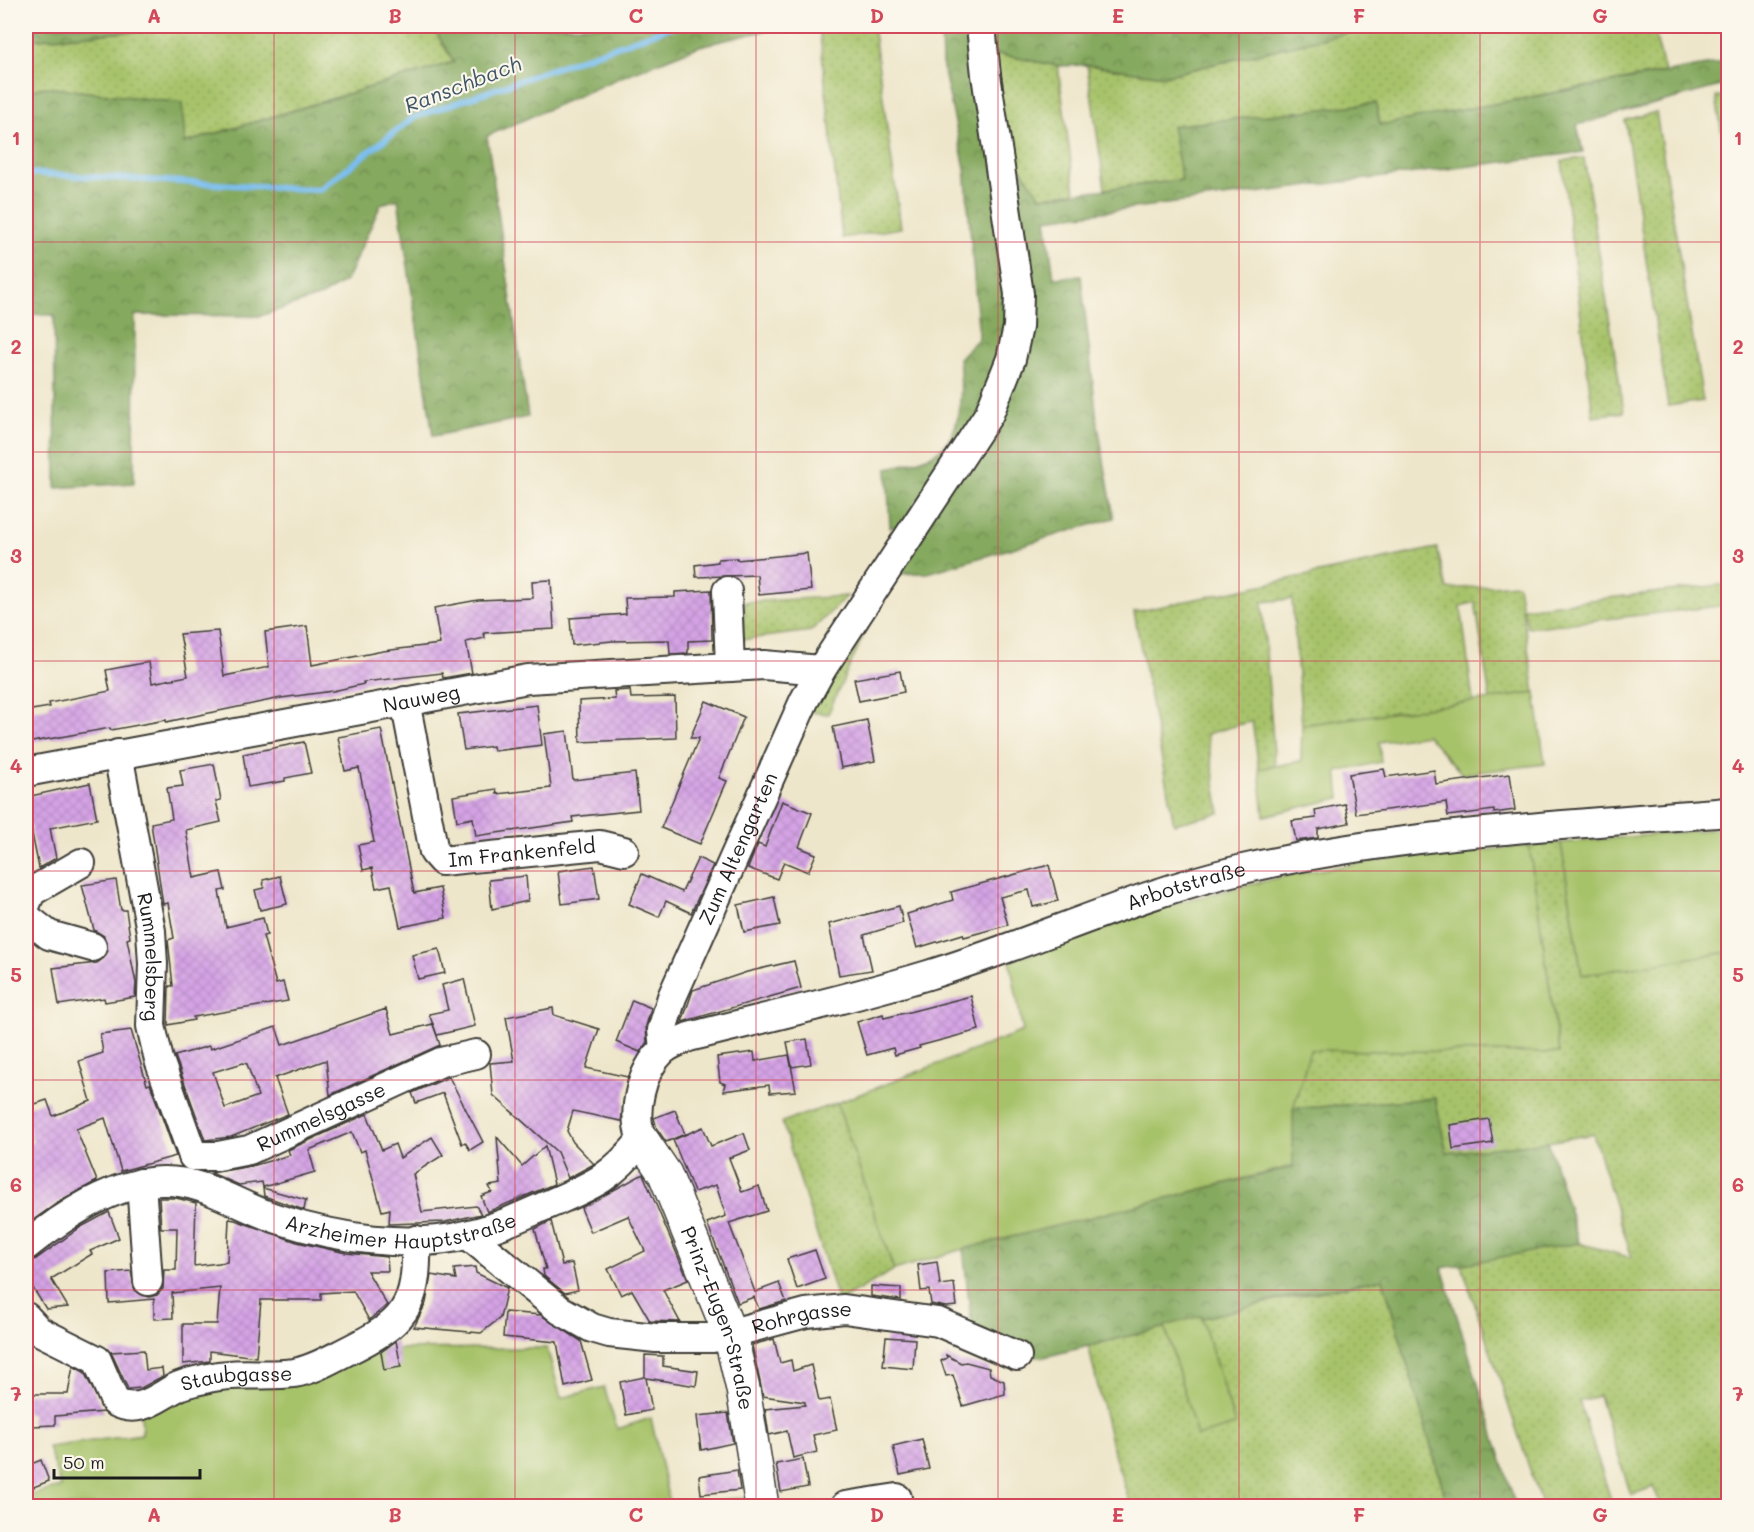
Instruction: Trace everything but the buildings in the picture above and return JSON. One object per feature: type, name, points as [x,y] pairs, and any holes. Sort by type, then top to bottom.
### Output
[{"type":"main road","name":"Prinz-Eugen-Straße","points":[[642,1140],[665,1174],[730,1334],[743,1389],[762,1506]]},
{"type":"street","name":"Zum Altengarten","points":[[664,1049],[662,1030],[672,997],[804,701],[820,670],[989,414],[1003,384],[1018,327],[1019,294],[981,26]]},
{"type":"street","points":[[727,591],[730,667]]},
{"type":"street","name":"Nauweg","points":[[26,772],[528,679],[787,665],[820,670]]},
{"type":"street","name":"Im Frankenfeld","points":[[405,701],[434,852],[442,861],[600,845],[624,851]]},
{"type":"street","name":"Rummelsberg","points":[[118,754],[151,931],[153,964],[151,1026],[159,1060],[193,1156]]},
{"type":"street","name":"Arbotstraße","points":[[664,1049],[689,1037],[928,975],[1146,897],[1246,869],[1443,837],[1584,822],[1728,812]]},
{"type":"street","points":[[26,904],[31,892],[81,863]]},
{"type":"street","points":[[26,917],[49,935],[92,947]]},
{"type":"street","points":[[642,1140],[637,1124],[639,1098],[651,1065],[664,1049]]},
{"type":"street","name":"Rummelsgasse","points":[[193,1156],[218,1156],[249,1150],[441,1062],[476,1054]]},
{"type":"street","name":"Arzheimer Hauptstraße","points":[[26,1246],[78,1210],[141,1183],[176,1181],[217,1193],[268,1216],[299,1225],[366,1238],[416,1240],[468,1235],[523,1216],[601,1180],[619,1167],[642,1140]]},
{"type":"street","points":[[176,1181],[193,1156]]},
{"type":"street","points":[[141,1183],[148,1281]]},
{"type":"street","name":"Rohrgasse","points":[[468,1235],[560,1310],[591,1328],[609,1333],[656,1338],[713,1338],[806,1313],[844,1309],[938,1322],[1017,1356]]},
{"type":"street","name":"Staubgasse","points":[[26,1317],[39,1331],[97,1360],[114,1402],[126,1407],[139,1407],[188,1383],[222,1375],[295,1372],[311,1368],[379,1334],[399,1320],[407,1306],[416,1269],[416,1240]]},
{"type":"street","points":[[845,1506],[897,1498]]},
{"type":"green space","points":[[26,26],[202,26],[26,40]]},
{"type":"green space","points":[[202,26],[432,26],[454,62],[184,143],[182,103],[44,87],[26,92],[26,40]]},
{"type":"green space","points":[[432,26],[785,26],[700,46],[619,78],[487,136],[528,417],[433,436],[398,199],[381,204],[346,281],[321,296],[260,316],[135,315],[134,483],[56,488],[54,315],[26,314],[26,92],[44,87],[182,103],[185,143],[454,62]]},
{"type":"green space","points":[[819,26],[873,26],[901,228],[842,238]]},
{"type":"green space","points":[[923,26],[1375,26],[1164,76],[1087,65],[1058,66],[993,53],[1006,149],[1041,197],[1182,180],[1172,126],[1376,103],[1380,125],[1728,61],[1728,84],[1577,125],[1583,152],[1046,219],[1054,278],[1081,276],[1097,420],[1114,518],[928,573],[891,574],[916,522],[890,528],[887,469],[932,455],[951,437],[959,411],[961,384],[959,358],[979,338],[965,168],[942,63],[941,31]]},
{"type":"green space","points":[[1375,26],[1653,26],[1665,72],[1380,125],[1376,103],[1173,126],[1182,180],[1105,189],[1087,65],[1164,76]]},
{"type":"green space","points":[[993,53],[1058,66],[1075,192],[1040,197],[1006,149]]},
{"type":"green space","points":[[1728,95],[1728,171],[1716,97]]},
{"type":"green space","points":[[1656,112],[1703,401],[1668,406],[1625,120]]},
{"type":"green space","points":[[1584,158],[1624,412],[1593,416],[1562,161]]},
{"type":"green space","points":[[1437,548],[1447,589],[1518,584],[1535,693],[1490,699],[1475,602],[1461,606],[1473,702],[1302,725],[1292,599],[1262,602],[1275,766],[1259,769],[1252,721],[1207,734],[1220,813],[1174,824],[1134,612]]},
{"type":"green space","points":[[1728,584],[1728,605],[1528,628],[1523,608]]},
{"type":"green space","points":[[847,596],[811,631],[741,640],[745,602]]},
{"type":"green space","points":[[879,601],[828,714],[809,712]]},
{"type":"green space","points":[[1535,693],[1545,764],[1462,774],[1427,735],[1379,742],[1381,762],[1337,772],[1340,798],[1264,816],[1259,769],[1301,761],[1302,725]]},
{"type":"green space","points":[[1728,828],[1728,952],[1582,975],[1561,843]]},
{"type":"green space","points":[[1561,843],[1582,975],[1728,952],[1728,1506],[1662,1506],[1653,1487],[1631,1495],[1599,1396],[1579,1401],[1613,1506],[1542,1506],[1461,1263],[1579,1243],[1632,1258],[1593,1134],[1548,1142],[1446,1153],[1435,1098],[1293,1109],[1310,1050],[1559,1052],[1529,846]]},
{"type":"green space","points":[[1529,846],[1559,1053],[1310,1050],[1293,1109],[1293,1166],[963,1249],[894,1270],[837,1103],[1023,1031],[1010,961],[1171,904],[1294,874],[1380,860]]},
{"type":"green space","points":[[1435,1098],[1447,1153],[1548,1142],[1579,1243],[1442,1268],[1516,1506],[1448,1506],[1383,1279],[1297,1295],[1044,1357],[1017,1356],[973,1338],[963,1249],[1292,1167],[1293,1109]]},
{"type":"green space","points":[[837,1103],[894,1270],[838,1302],[782,1122]]},
{"type":"green space","points":[[1383,1279],[1448,1506],[1131,1506],[1114,1454],[1088,1345],[1165,1326],[1198,1435],[1235,1425],[1201,1316]]},
{"type":"green space","points":[[1201,1316],[1235,1425],[1197,1436],[1165,1326]]},
{"type":"green space","points":[[547,1348],[561,1398],[604,1387],[617,1429],[651,1418],[670,1506],[26,1506],[26,1496],[61,1487],[48,1447],[142,1434],[141,1411],[372,1349]]},
{"type":"green space","points":[[745,1497],[746,1506],[676,1506]]},
{"type":"waterway","name":"Ranschbach","points":[[26,173],[319,190],[413,118],[674,26]]},
{"type":"waterway","name":"Ranschbach","points":[[1002,26],[1005,28],[1112,26]]}]
